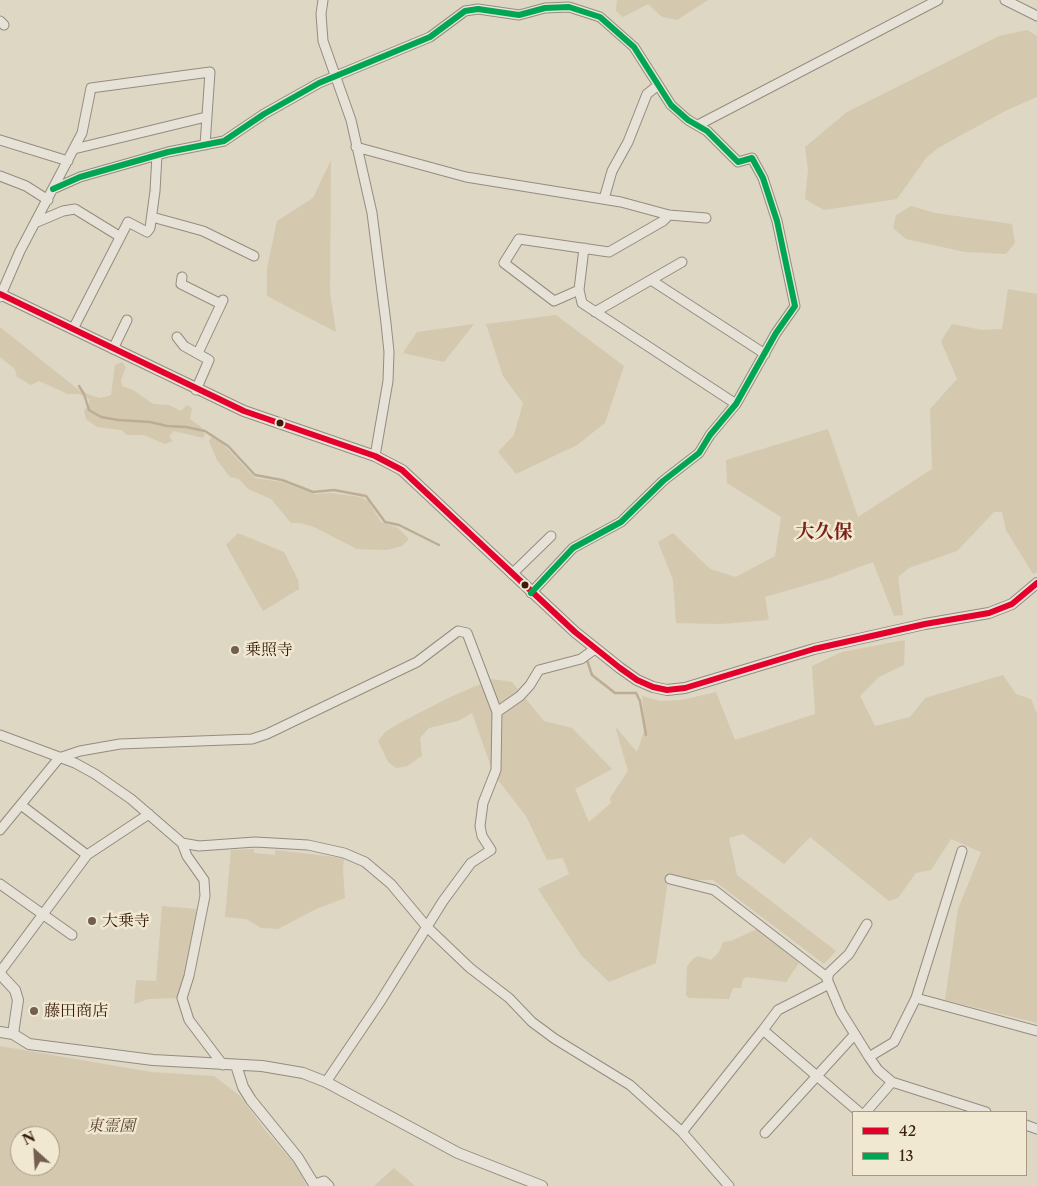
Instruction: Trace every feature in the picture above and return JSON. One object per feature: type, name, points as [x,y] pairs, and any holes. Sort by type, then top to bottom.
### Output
[{"type":"street","points":[[323,0],[321,14],[323,41],[349,113],[372,213],[389,352],[388,381],[375,456]]},
{"type":"street","points":[[698,125],[938,0]]},
{"type":"street","points":[[1005,0],[1037,16]]},
{"type":"street","points":[[53,189],[80,176],[157,155],[224,141],[264,114],[319,83],[385,55],[422,42],[465,11],[478,9],[519,15],[554,4],[600,17],[634,47],[657,86],[671,105],[688,120],[698,125],[738,162],[752,158],[763,178],[778,221],[794,306],[792,313],[776,333],[736,404],[710,435],[699,453],[663,481],[622,522],[573,548],[531,593]]},
{"type":"street","points":[[205,145],[210,72],[90,88],[82,133],[37,222],[20,251],[1,295],[196,390],[244,411],[375,456],[402,470],[531,593],[595,649],[638,680],[667,690],[685,688],[814,649],[925,624],[988,613],[1012,604],[1037,583]]},
{"type":"street","points":[[604,199],[612,171],[628,142],[647,94],[657,86]]},
{"type":"street","points":[[74,149],[206,117]]},
{"type":"street","points":[[0,140],[68,161]]},
{"type":"street","points":[[356,147],[466,178],[604,199],[669,215],[706,218]]},
{"type":"street","points":[[73,329],[119,236],[128,222],[147,232],[152,217],[157,155]]},
{"type":"street","points":[[0,176],[26,186],[48,200]]},
{"type":"street","points":[[37,222],[63,211],[75,209],[119,236]]},
{"type":"street","points":[[579,290],[554,301],[504,263],[519,239],[609,252],[669,215]]},
{"type":"street","points":[[152,217],[203,232],[254,256]]},
{"type":"street","points":[[584,248],[579,290],[582,303],[736,404]]},
{"type":"street","points":[[596,312],[682,262]]},
{"type":"street","points":[[182,277],[180,284],[222,302],[198,353]]},
{"type":"street","points":[[651,280],[765,354]]},
{"type":"street","points":[[113,349],[127,320]]},
{"type":"street","points":[[177,337],[184,346],[207,358],[209,362],[196,390]]},
{"type":"street","points":[[512,574],[551,536]]},
{"type":"street","points":[[0,830],[59,758],[80,751],[120,744],[252,739],[417,662],[458,631],[467,634],[497,712],[496,770],[483,804],[480,826],[482,836],[491,850],[471,863],[326,1082]]},
{"type":"street","points":[[497,712],[520,696],[530,685],[539,670],[581,659],[595,649]]},
{"type":"street","points":[[0,734],[75,763],[95,774],[149,814],[182,843],[187,856],[204,880],[205,896],[189,976],[182,998],[189,1020],[223,1065]]},
{"type":"street","points":[[21,805],[87,855]]},
{"type":"street","points":[[13,1034],[18,1000],[15,990],[0,973],[87,855],[149,814]]},
{"type":"street","points":[[182,843],[199,846],[274,842],[308,845],[344,853],[365,862],[391,884],[427,927],[470,968],[509,998],[542,1030],[630,1085],[682,1132],[729,1186]]},
{"type":"street","points":[[869,1057],[894,1042],[916,998],[962,851]]},
{"type":"street","points":[[670,879],[714,890],[828,981]]},
{"type":"street","points":[[0,884],[72,935]]},
{"type":"street","points":[[867,924],[849,954],[829,973],[828,981],[840,1012],[878,1070],[892,1082],[983,1111]]},
{"type":"street","points":[[682,1132],[778,1010],[828,981]]},
{"type":"street","points":[[916,998],[1037,1031]]},
{"type":"street","points":[[763,1030],[858,1111]]},
{"type":"street","points":[[0,1032],[13,1034],[29,1044],[152,1060],[279,1067],[303,1073],[326,1082],[458,1153],[542,1186]]},
{"type":"street","points":[[765,1133],[855,1034]]},
{"type":"street","points":[[236,1065],[239,1077],[250,1100],[298,1158],[315,1185],[324,1181],[329,1186]]},
{"type":"street","points":[[867,1111],[892,1082]]},
{"type":"green space","points":[[617,0],[708,0],[677,20],[662,17],[648,4],[623,17],[616,11]]},
{"type":"green space","points":[[1027,30],[1037,36],[1037,97],[1007,110],[938,148],[926,158],[897,199],[824,210],[805,199],[808,170],[805,147],[847,112],[999,36]]},
{"type":"green space","points":[[331,160],[330,292],[336,332],[267,296],[267,268],[277,221],[313,198]]},
{"type":"green space","points":[[911,206],[935,213],[1012,224],[1015,243],[1006,254],[965,252],[906,239],[893,228],[896,215]]},
{"type":"green space","points":[[1008,289],[1037,294],[1037,572],[1033,574],[1006,530],[1002,512],[994,512],[957,551],[909,568],[898,577],[903,615],[894,616],[873,562],[827,579],[765,597],[769,620],[722,624],[676,623],[673,580],[658,542],[673,533],[710,569],[736,577],[775,556],[781,517],[727,483],[726,460],[828,429],[858,517],[932,469],[930,409],[957,379],[941,341],[952,324],[982,330],[1002,329]]},
{"type":"green space","points":[[556,315],[624,366],[605,423],[577,445],[516,474],[498,452],[514,435],[523,403],[503,376],[486,324]]},
{"type":"green space","points":[[474,324],[444,362],[403,353],[417,332]]},
{"type":"green space","points":[[0,327],[80,391],[93,396],[101,398],[111,395],[115,365],[122,362],[126,367],[121,380],[122,386],[133,390],[153,404],[169,405],[181,411],[187,405],[192,408],[190,419],[201,427],[205,435],[203,438],[174,431],[169,436],[173,441],[165,444],[144,435],[127,435],[121,430],[97,427],[86,419],[84,411],[89,404],[89,399],[79,394],[68,394],[39,381],[31,385],[17,377],[15,369],[0,357]]},
{"type":"green space","points":[[212,437],[223,444],[255,478],[281,482],[315,494],[330,493],[361,497],[368,501],[381,522],[398,528],[409,539],[402,546],[387,550],[357,549],[314,527],[301,523],[291,523],[271,499],[248,489],[239,479],[230,477],[217,460],[209,441]]},
{"type":"green space","points":[[238,533],[284,552],[298,580],[299,589],[263,611],[226,545]]},
{"type":"green space","points":[[905,640],[904,665],[879,677],[860,696],[875,726],[910,717],[925,698],[1003,675],[1016,694],[1031,699],[1037,714],[1037,1023],[945,1000],[958,909],[981,852],[951,839],[931,870],[916,873],[898,898],[889,901],[810,837],[784,864],[743,834],[729,838],[737,875],[836,951],[824,964],[713,880],[668,880],[656,963],[609,982],[581,955],[538,889],[569,874],[563,858],[547,860],[526,816],[494,775],[472,713],[458,721],[429,728],[420,738],[422,756],[407,766],[396,768],[388,762],[378,741],[385,732],[398,724],[448,698],[492,679],[512,682],[544,721],[572,728],[612,769],[575,789],[589,822],[611,803],[610,798],[628,771],[615,726],[637,752],[645,729],[642,696],[660,701],[682,700],[716,692],[735,740],[815,714],[812,666],[842,652]]},
{"type":"green space","points":[[254,849],[254,853],[275,855],[275,850],[344,858],[345,898],[316,909],[278,929],[261,928],[246,919],[225,917],[231,850]]},
{"type":"green space","points":[[162,906],[197,909],[185,975],[177,998],[149,999],[134,1004],[136,980],[156,981]]},
{"type":"green space","points":[[757,929],[799,963],[786,982],[747,977],[743,979],[741,988],[733,988],[729,999],[689,998],[686,995],[687,966],[694,958],[698,956],[711,960],[719,952],[723,942],[731,941]]},
{"type":"green space","name":"東霊園","points":[[0,1046],[151,1072],[214,1076],[239,1095],[266,1131],[295,1164],[307,1186],[0,1186]]},
{"type":"green space","points":[[394,1168],[413,1184],[415,1186],[374,1186]]},
{"type":"waterway","points":[[79,386],[84,394],[89,410],[101,417],[150,422],[205,431],[228,446],[255,475],[282,480],[313,492],[334,490],[366,496],[385,522],[399,525],[439,545]]},
{"type":"waterway","points":[[587,660],[592,675],[615,693],[636,693],[640,701],[646,735]]},
{"type":"transit line","name":"13","points":[[53,189],[80,177],[168,152],[224,141],[264,114],[319,83],[430,37],[465,11],[478,9],[519,15],[545,8],[569,7],[600,17],[634,47],[671,105],[688,120],[707,131],[738,162],[752,158],[763,178],[777,221],[795,306],[776,333],[736,404],[710,435],[699,453],[663,481],[621,522],[573,548],[531,593]]},
{"type":"transit line","name":"42","points":[[0,294],[244,411],[375,456],[402,470],[575,632],[637,680],[653,687],[667,690],[685,688],[814,649],[925,624],[989,613],[1012,604],[1037,583]]},
{"type":"place","name":"乗照寺","points":[[235,650]]},
{"type":"place","name":"大乗寺","points":[[92,921]]},
{"type":"place","name":"藤田商店","points":[[34,1011]]},
{"type":"district","name":"大久保","points":[[824,533]]}]
